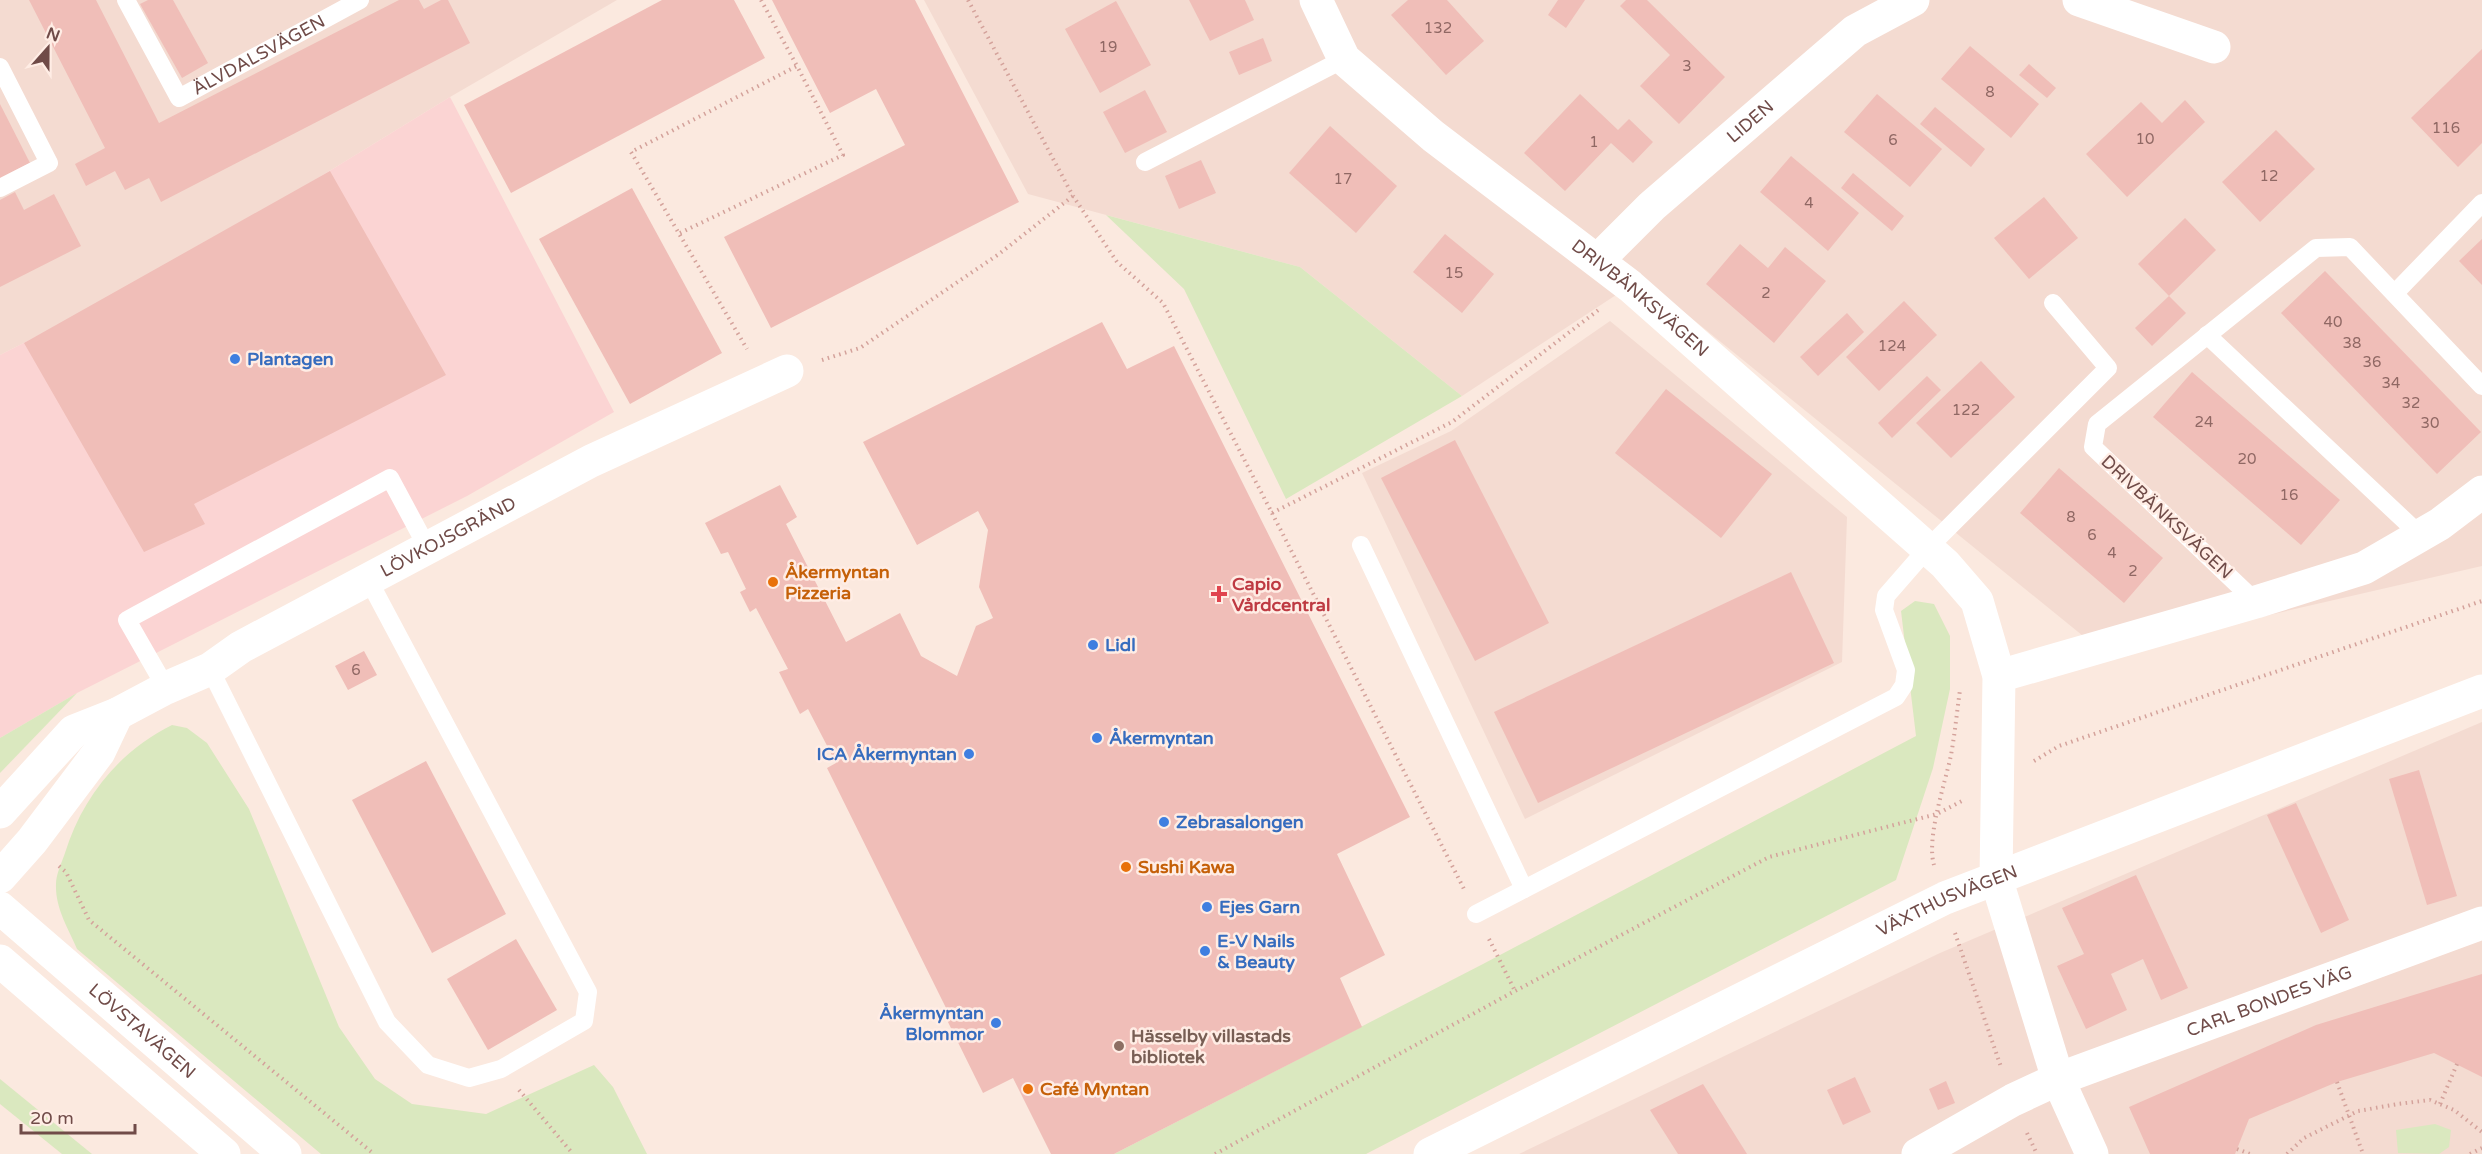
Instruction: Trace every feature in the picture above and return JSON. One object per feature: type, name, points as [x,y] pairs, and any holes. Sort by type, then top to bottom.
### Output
[{"type":"street","name":"DRIVBÄNKSVÄGEN","points":[[1316,0],[1344,58],[1433,136],[1630,286],[1945,564],[1977,601],[1999,676],[1996,878]]},
{"type":"street","name":"LIDEN","points":[[1598,260],[1652,206],[1855,31],[1913,0]]},
{"type":"street","points":[[2079,0],[2214,46]]},
{"type":"street","name":"LÖVKOJSGRÄND","points":[[0,812],[74,731],[117,714],[166,688],[210,669],[241,647],[591,461],[776,376]]},
{"type":"street","name":"DRIVBÄNKSVÄGEN","points":[[1999,676],[2256,602],[2364,567],[2420,535],[2482,492]]},
{"type":"street","name":"VÄXTHUSVÄGEN","points":[[1430,1154],[1945,898],[2482,691]]},
{"type":"street","points":[[0,877],[32,841],[99,752],[117,714]]},
{"type":"street","points":[[1996,878],[2058,1079],[2092,1154]]},
{"type":"street","name":"LÖVSTAVÄGEN","points":[[0,908],[285,1154]]},
{"type":"street","name":"CARL BONDES VÄG","points":[[1918,1154],[2013,1100],[2058,1079],[2482,923]]},
{"type":"street","points":[[0,961],[224,1154]]},
{"type":"lane","name":"ÄLVDALSVÄGEN","points":[[126,0],[179,98],[340,5],[360,0]]},
{"type":"lane","points":[[1145,162],[1344,58]]},
{"type":"lane","points":[[0,67],[49,163],[0,188]]},
{"type":"lane","points":[[2395,293],[2482,204]]},
{"type":"lane","name":"DRIVBÄNKSVÄGEN","points":[[2256,602],[2093,447],[2097,424],[2316,248],[2350,247],[2482,386]]},
{"type":"lane","points":[[1476,914],[1896,697],[1904,686],[1906,670],[1884,610],[1886,596],[1927,549],[2108,368],[2053,303]]},
{"type":"lane","points":[[2207,335],[2420,535]]},
{"type":"lane","points":[[166,688],[127,620],[229,564],[390,478],[427,547]]},
{"type":"lane","points":[[1361,544],[1524,889]]},
{"type":"lane","points":[[210,669],[387,1022],[428,1065],[469,1078],[501,1069],[584,1021],[588,992],[368,579]]},
{"type":"path","points":[[680,233],[843,155],[761,0]]},
{"type":"path","points":[[968,0],[1073,196],[1117,262],[1163,303],[1515,991]]},
{"type":"path","points":[[797,66],[631,152],[680,233],[776,376],[860,348],[999,254],[1073,196]]},
{"type":"path","points":[[1272,513],[1452,422],[1630,286]]},
{"type":"path","points":[[1215,1154],[1515,991],[1770,857],[1937,813],[1998,782],[2059,746],[2482,601]]},
{"type":"path","points":[[1961,682],[1951,752],[1937,813],[1931,855],[1961,954],[2013,1100],[2037,1154]]},
{"type":"path","points":[[32,841],[66,872],[88,920],[374,1154]]},
{"type":"path","points":[[2440,1104],[2457,1065]]},
{"type":"path","points":[[501,1069],[573,1154]]},
{"type":"path","points":[[2337,1082],[2363,1154]]},
{"type":"path","points":[[2287,1154],[2304,1138],[2358,1111],[2430,1100],[2454,1110],[2482,1132]]},
{"type":"path","points":[[2470,1154],[2482,1148]]},
{"type":"path","points":[[2237,1149],[2250,1154]]},
{"type":"shaded area","points":[[0,0],[617,0],[450,97],[171,268],[0,355]]},
{"type":"shaded area","points":[[924,0],[2482,0],[2482,566],[2104,653],[1642,278],[1462,396],[1300,267],[1028,194]]},
{"type":"shaded area","points":[[450,97],[614,412],[467,496],[77,693],[0,738],[0,355],[171,268]]},
{"type":"shaded area","points":[[1610,321],[1847,517],[1842,662],[1525,819],[1362,473],[1451,431]]},
{"type":"shaded area","points":[[2482,722],[2482,1154],[1519,1154],[1940,953]]},
{"type":"green space","points":[[1106,215],[1300,267],[1462,396],[1286,499],[1184,289]]},
{"type":"green space","points":[[1915,601],[1934,604],[1950,636],[1950,689],[1933,768],[1896,880],[1366,1154],[1114,1154],[1483,964],[1916,736],[1901,611]]},
{"type":"green space","points":[[77,693],[0,773],[0,738]]},
{"type":"green space","points":[[172,725],[187,728],[207,743],[249,809],[339,1027],[375,1079],[412,1104],[486,1114],[594,1065],[613,1087],[647,1154],[321,1154],[77,949],[63,918],[56,893],[58,872],[72,833],[92,795],[119,762],[135,748]]},
{"type":"green space","points":[[0,1079],[92,1154],[62,1154],[0,1104]]},
{"type":"green space","points":[[2435,1124],[2451,1130],[2449,1147],[2439,1154],[2398,1153],[2396,1130]]},
{"type":"building","points":[[29,0],[96,0],[159,123],[399,0],[419,0],[424,9],[441,0],[448,0],[470,43],[161,202],[149,178],[125,190],[115,171],[86,186],[75,164],[105,148]]},
{"type":"building","points":[[148,0],[173,0],[208,63],[182,78],[140,4]]},
{"type":"building","points":[[662,0],[734,0],[765,58],[511,193],[464,105]]},
{"type":"building","points":[[772,0],[915,0],[1019,202],[771,328],[724,237],[905,145],[876,89],[830,113]]},
{"type":"building","points":[[1189,0],[1245,0],[1254,20],[1210,41]]},
{"type":"building","points":[[1408,0],[1447,0],[1484,41],[1446,75],[1391,15]]},
{"type":"building","points":[[1558,0],[1585,0],[1566,28],[1548,15]]},
{"type":"building","points":[[1626,0],[1647,0],[1725,77],[1679,124],[1640,86],[1670,55],[1620,6]]},
{"type":"building","points":[[1116,1],[1151,65],[1100,93],[1065,29]]},
{"type":"building","points":[[1263,38],[1272,61],[1239,75],[1229,52]]},
{"type":"building","points":[[1970,46],[2039,104],[2011,138],[1941,79]]},
{"type":"building","points":[[2482,49],[2482,143],[2458,167],[2411,118]]},
{"type":"building","points":[[2029,64],[2056,88],[2047,98],[2019,75]]},
{"type":"building","points":[[1145,90],[1167,132],[1125,153],[1103,112]]},
{"type":"building","points":[[1580,94],[1618,130],[1629,119],[1653,142],[1633,163],[1611,143],[1565,191],[1524,153]]},
{"type":"building","points":[[1877,94],[1942,149],[1910,187],[1844,132]]},
{"type":"building","points":[[2185,100],[2205,122],[2127,197],[2086,154],[2141,102],[2162,123]]},
{"type":"building","points":[[0,104],[30,163],[0,178]]},
{"type":"building","points":[[1935,107],[1985,149],[1971,167],[1920,124]]},
{"type":"building","points":[[1330,126],[1397,186],[1356,233],[1289,173]]},
{"type":"building","points":[[2276,130],[2315,169],[2260,222],[2222,182]]},
{"type":"building","points":[[1791,156],[1859,213],[1828,251],[1760,192]]},
{"type":"building","points":[[1201,160],[1216,193],[1179,209],[1165,176]]},
{"type":"building","name":"Plantagen","points":[[330,171],[446,375],[194,504],[205,524],[144,552],[24,343]]},
{"type":"building","points":[[1853,173],[1904,216],[1892,231],[1841,188]]},
{"type":"building","points":[[632,188],[722,353],[630,404],[539,239]]},
{"type":"building","points":[[15,192],[24,210],[54,194],[81,246],[0,287],[0,200]]},
{"type":"building","points":[[2044,197],[2078,238],[2029,279],[1994,238]]},
{"type":"building","points":[[2185,218],[2216,250],[2169,296],[2138,264]]},
{"type":"building","points":[[1445,234],[1494,274],[1462,313],[1413,272]]},
{"type":"building","points":[[2482,239],[2482,285],[2459,261]]},
{"type":"building","points":[[1740,244],[1768,268],[1785,247],[1826,281],[1774,343],[1706,284]]},
{"type":"building","points":[[2325,271],[2481,432],[2437,474],[2281,313]]},
{"type":"building","points":[[2169,296],[2186,313],[2152,346],[2135,328]]},
{"type":"building","points":[[1904,301],[1937,335],[1879,391],[1846,357]]},
{"type":"building","points":[[1847,313],[1864,332],[1818,376],[1800,357]]},
{"type":"building","name":"Åkermyntan","points":[[1102,322],[1127,369],[1174,346],[1410,817],[1337,854],[1385,955],[1340,978],[1362,1027],[1114,1154],[1051,1154],[1013,1078],[983,1093],[945,1016],[949,1014],[827,768],[836,763],[808,709],[800,714],[779,672],[788,669],[756,608],[750,612],[740,592],[746,589],[728,552],[721,554],[705,523],[780,485],[797,517],[786,524],[846,642],[900,613],[921,656],[957,676],[976,626],[993,618],[979,587],[988,530],[978,511],[917,545],[863,442]]},
{"type":"building","points":[[1981,361],[2015,397],[1951,458],[1916,423]]},
{"type":"building","points":[[2192,372],[2340,500],[2301,545],[2153,417]]},
{"type":"building","points":[[1927,376],[1941,390],[1892,438],[1878,423]]},
{"type":"building","points":[[1666,389],[1772,474],[1721,538],[1615,453]]},
{"type":"building","points":[[1455,440],[1549,623],[1475,661],[1381,478]]},
{"type":"building","points":[[2059,468],[2163,558],[2124,603],[2020,513]]},
{"type":"building","points":[[1791,572],[1834,663],[1538,803],[1494,712]]},
{"type":"building","points":[[364,651],[377,675],[348,690],[335,666]]},
{"type":"building","points":[[426,761],[506,914],[432,953],[352,800]]},
{"type":"building","points":[[2419,770],[2457,896],[2427,905],[2389,779]]},
{"type":"building","points":[[2296,803],[2349,920],[2321,933],[2267,815]]},
{"type":"building","points":[[2136,875],[2188,988],[2161,1000],[2143,959],[2111,974],[2127,1010],[2086,1029],[2057,966],[2084,954],[2062,908]]},
{"type":"building","points":[[516,939],[557,1010],[488,1050],[447,979]]},
{"type":"building","points":[[2482,974],[2482,1077],[2434,1053],[2337,1082],[2249,1119],[2235,1154],[2150,1154],[2129,1107],[2316,1025]]},
{"type":"building","points":[[1855,1077],[1871,1112],[1843,1125],[1827,1090]]},
{"type":"building","points":[[1946,1081],[1955,1103],[1938,1110],[1929,1089]]},
{"type":"building","points":[[1703,1084],[1747,1154],[1678,1154],[1650,1110]]},
{"type":"place","name":"Plantagen","points":[[235,359]]},
{"type":"place","name":"Åkermyntan Pizzeria","points":[[773,582]]},
{"type":"place","name":"Capio Vårdcentral","points":[[1219,594]]},
{"type":"place","name":"Lidl","points":[[1093,645]]},
{"type":"place","name":"Åkermyntan","points":[[1097,738]]},
{"type":"place","name":"ICA Åkermyntan","points":[[969,754]]},
{"type":"place","name":"Zebrasalongen","points":[[1164,822]]},
{"type":"place","name":"Sushi Kawa","points":[[1126,867]]},
{"type":"place","name":"Ejes Garn","points":[[1207,907]]},
{"type":"place","name":"E-V Nails & Beauty","points":[[1205,951]]},
{"type":"place","name":"Åkermyntan Blommor","points":[[996,1023]]},
{"type":"place","name":"Hässelby villastads bibliotek","points":[[1119,1046]]},
{"type":"place","name":"Café Myntan","points":[[1028,1089]]}]
